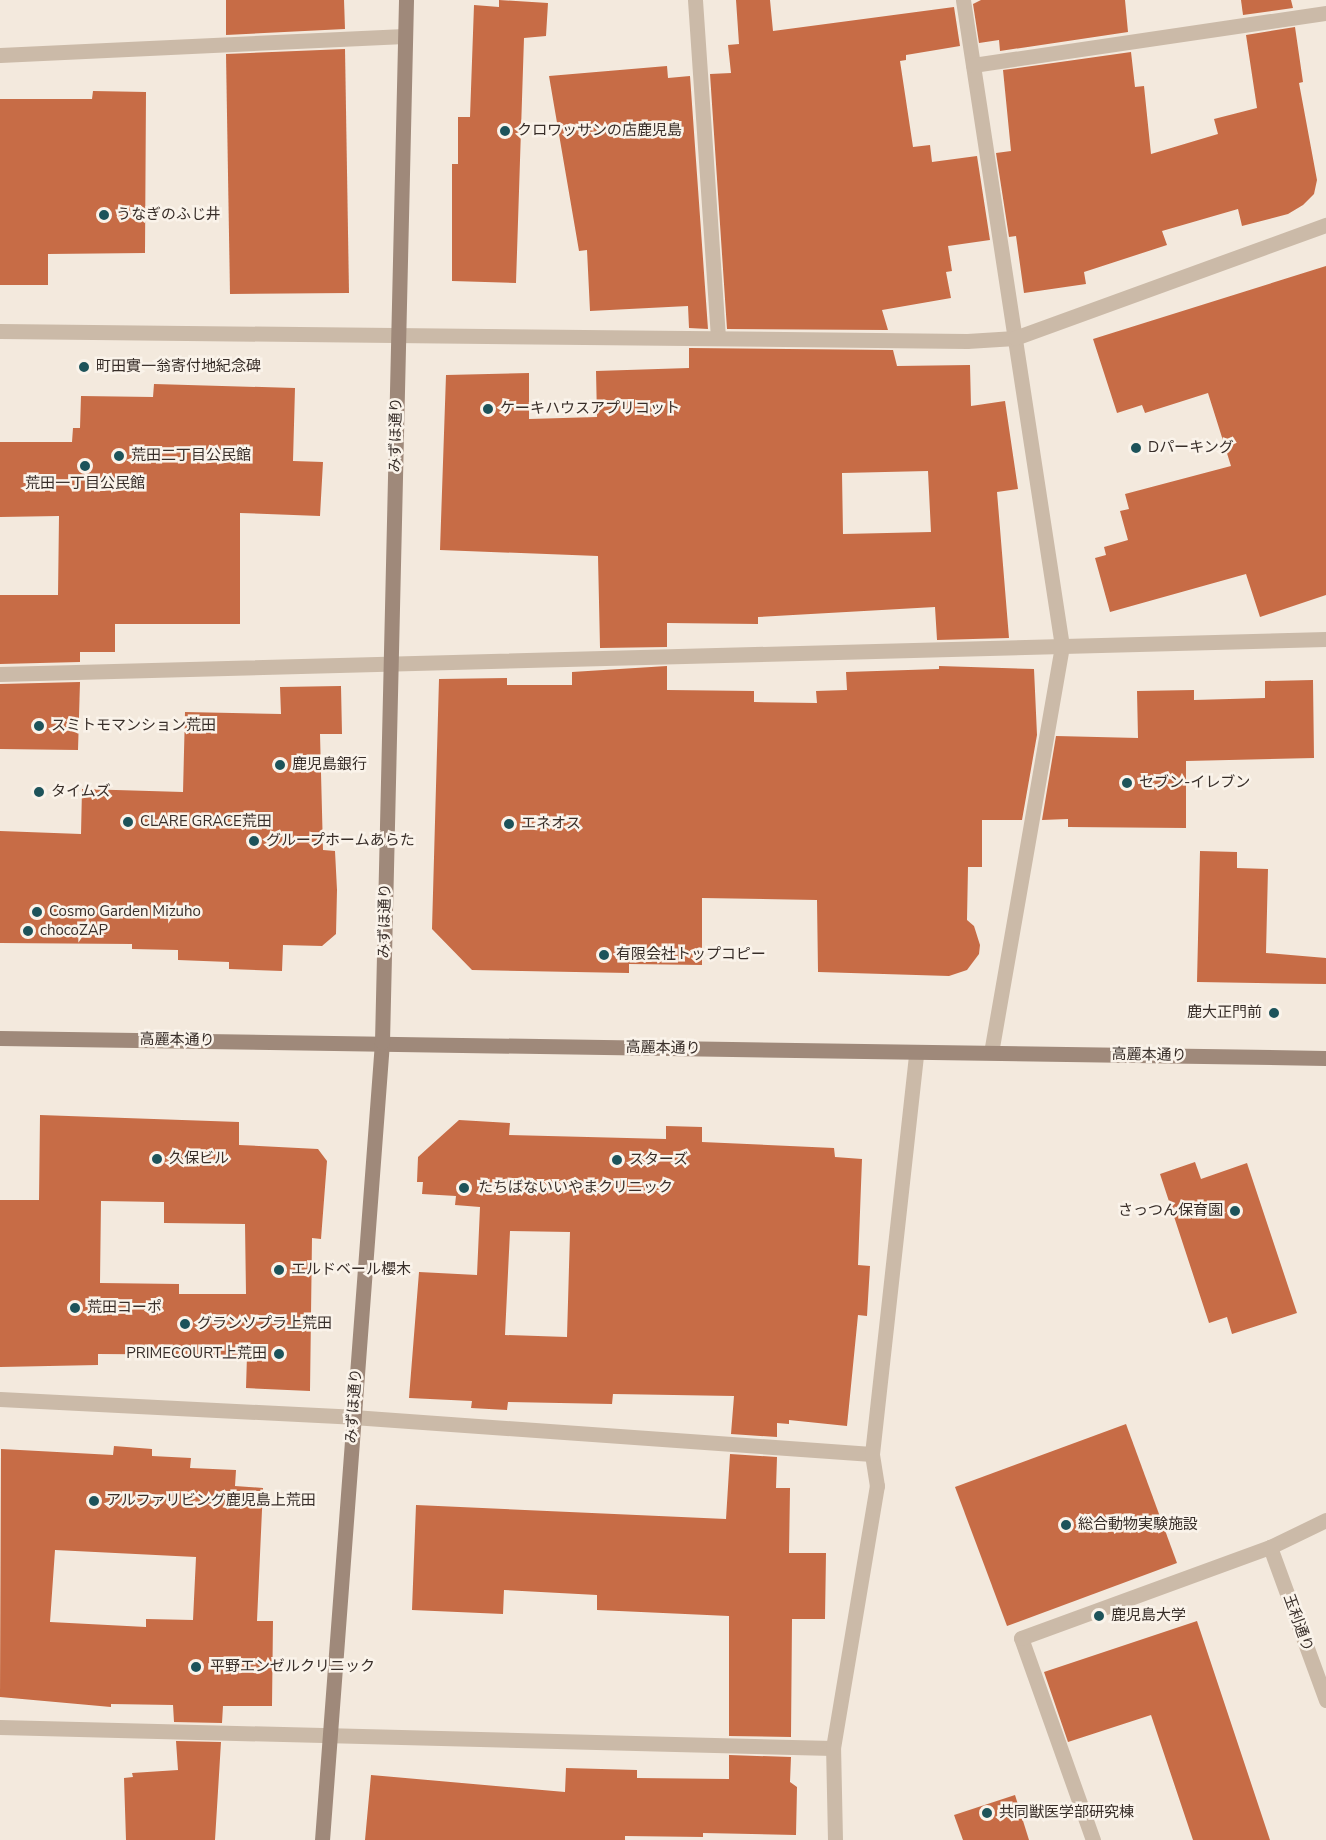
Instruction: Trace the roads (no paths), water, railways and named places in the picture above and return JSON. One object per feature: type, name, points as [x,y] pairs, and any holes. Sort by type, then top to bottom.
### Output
[{"type":"street","name":"みずほ通り","points":[[322,1840],[332,1734],[353,1417],[382,1042],[406,0]]},
{"type":"street","points":[[695,0],[718,337]]},
{"type":"street","points":[[963,0],[1062,646],[991,1052]]},
{"type":"street","points":[[973,64],[1326,13]]},
{"type":"street","points":[[0,55],[405,36]]},
{"type":"street","points":[[0,331],[400,333],[968,341],[1015,338],[1326,225]]},
{"type":"street","points":[[0,674],[1326,639]]},
{"type":"street","name":"高麗本通り","points":[[0,1038],[382,1042],[916,1054],[991,1052],[1326,1058]]},
{"type":"street","points":[[835,1840],[832,1748],[877,1486],[872,1454],[916,1054]]},
{"type":"street","points":[[0,1399],[353,1417],[872,1454]]},
{"type":"street","points":[[1093,1840],[1022,1638],[1270,1547],[1326,1520]]},
{"type":"street","name":"玉利通り","points":[[1270,1547],[1326,1700]]},
{"type":"street","points":[[0,1727],[832,1748]]},
{"type":"place","name":"クロワッサンの店鹿児島","points":[[505,131]]},
{"type":"place","name":"うなぎのふじ井","points":[[104,215]]},
{"type":"place","name":"町田實一翁寄付地紀念碑","points":[[84,367]]},
{"type":"place","name":"ケーキハウスアプリコット","points":[[488,409]]},
{"type":"place","name":"Dパーキング","points":[[1136,448]]},
{"type":"place","name":"荒田二丁目公民館","points":[[119,456]]},
{"type":"place","name":"荒田一丁目公民館","points":[[85,466]]},
{"type":"place","name":"スミトモマンション荒田","points":[[39,726]]},
{"type":"place","name":"鹿児島銀行","points":[[280,765]]},
{"type":"place","name":"セブン-イレブン","points":[[1127,783]]},
{"type":"place","name":"タイムズ","points":[[39,792]]},
{"type":"place","name":"CLARE GRACE荒田","points":[[128,822]]},
{"type":"place","name":"エネオス","points":[[509,824]]},
{"type":"place","name":"グループホームあらた","points":[[254,841]]},
{"type":"place","name":"Cosmo Garden Mizuho","points":[[37,912]]},
{"type":"place","name":"chocoZAP","points":[[28,931]]},
{"type":"place","name":"有限会社トップコピー","points":[[604,955]]},
{"type":"place","name":"鹿大正門前","points":[[1274,1013]]},
{"type":"place","name":"久保ビル","points":[[157,1159]]},
{"type":"place","name":"スターズ","points":[[617,1160]]},
{"type":"place","name":"たちばないいやまクリニック","points":[[464,1188]]},
{"type":"place","name":"さっつん保育園","points":[[1235,1211]]},
{"type":"place","name":"エルドベール櫻木","points":[[279,1270]]},
{"type":"place","name":"荒田コーポ","points":[[75,1308]]},
{"type":"place","name":"グランソプラ上荒田","points":[[185,1324]]},
{"type":"place","name":"PRIMECOURT上荒田","points":[[279,1354]]},
{"type":"place","name":"アルファリビング鹿児島上荒田","points":[[94,1501]]},
{"type":"place","name":"総合動物実験施設","points":[[1066,1525]]},
{"type":"place","name":"鹿児島大学","points":[[1099,1616]]},
{"type":"place","name":"平野エンゼルクリニック","points":[[196,1667]]},
{"type":"place","name":"共同獣医学部研究棟","points":[[987,1813]]}]
